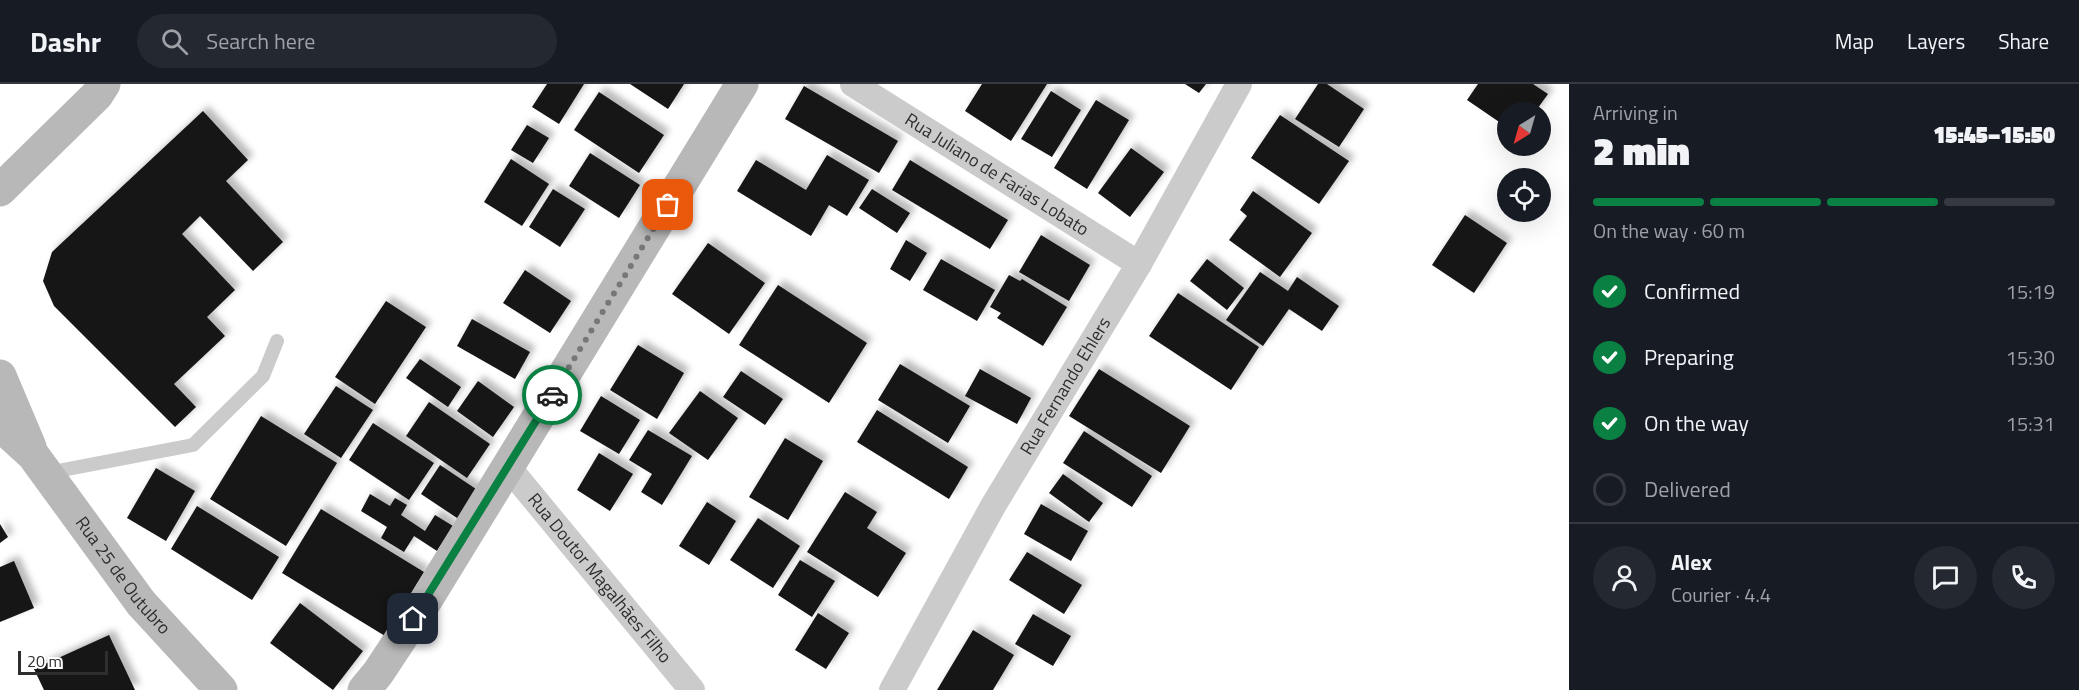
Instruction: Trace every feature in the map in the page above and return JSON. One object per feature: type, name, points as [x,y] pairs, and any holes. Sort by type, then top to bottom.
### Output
[{"type":"main road","points":[[0,190],[97,95],[104,84]]},
{"type":"main road","points":[[372,684],[425,602],[742,84]]},
{"type":"main road","points":[[0,376],[40,464]]},
{"type":"main road","points":[[0,426],[40,464]]},
{"type":"main road","name":"Rua 25 de Outubro","points":[[40,464],[141,603],[221,690]]},
{"type":"street","name":"Rua Juliano de Farias Lobato","points":[[853,84],[1139,264]]},
{"type":"street","name":"Rua Fernando Ehlers","points":[[892,690],[993,506],[1139,264],[1239,84]]},
{"type":"street","name":"Rua Doutor Magalhães Filho","points":[[508,467],[692,690]]},
{"type":"lane","points":[[40,464],[193,445],[263,376],[277,341]]},
{"type":"building","points":[[547,84],[584,84],[559,124],[532,107]]},
{"type":"building","points":[[630,84],[684,84],[668,109]]},
{"type":"building","points":[[982,84],[1047,84],[1011,141],[965,111]]},
{"type":"building","points":[[1185,84],[1206,84],[1199,93]]},
{"type":"building","points":[[1318,84],[1327,84],[1364,109],[1339,147],[1295,119]]},
{"type":"building","points":[[1478,84],[1533,84],[1548,94],[1542,102],[1497,102],[1497,120],[1467,100]]},
{"type":"building","points":[[804,86],[898,141],[879,173],[785,119]]},
{"type":"building","points":[[1051,91],[1081,110],[1052,157],[1021,139]]},
{"type":"building","points":[[599,92],[664,135],[639,173],[574,130]]},
{"type":"building","points":[[1096,100],[1129,120],[1087,189],[1054,168]]},
{"type":"building","points":[[203,111],[248,160],[226,181],[283,242],[253,271],[200,216],[182,234],[235,290],[207,317],[225,336],[174,384],[196,407],[175,427],[54,306],[43,281],[52,252]]},
{"type":"building","points":[[1280,115],[1349,161],[1319,204],[1251,158]]},
{"type":"building","points":[[527,125],[549,138],[533,163],[511,150]]},
{"type":"building","points":[[1131,148],[1164,172],[1130,217],[1098,193]]},
{"type":"building","points":[[590,153],[640,185],[619,218],[569,186]]},
{"type":"building","points":[[827,155],[869,180],[847,216],[829,205],[811,236],[737,191],[756,160],[806,190]]},
{"type":"building","points":[[511,159],[549,184],[522,226],[484,202]]},
{"type":"building","points":[[910,160],[1008,220],[990,249],[892,190]]},
{"type":"building","points":[[553,189],[585,209],[560,247],[529,227]]},
{"type":"building","points":[[872,189],[910,213],[897,233],[859,208]]},
{"type":"building","points":[[1253,191],[1312,233],[1280,277],[1229,240],[1247,216],[1240,210]]},
{"type":"building","points":[[1465,215],[1507,243],[1474,293],[1432,265]]},
{"type":"building","points":[[1041,235],[1090,265],[1069,301],[1019,272]]},
{"type":"building","points":[[906,240],[927,253],[910,281],[890,269]]},
{"type":"building","points":[[708,243],[765,283],[729,334],[672,294]]},
{"type":"building","points":[[941,259],[995,290],[977,321],[923,290]]},
{"type":"building","points":[[1207,259],[1244,288],[1227,310],[1190,281]]},
{"type":"building","points":[[525,270],[571,301],[550,333],[503,303]]},
{"type":"building","points":[[1260,272],[1288,291],[1297,277],[1339,306],[1322,331],[1289,309],[1263,346],[1226,320]]},
{"type":"building","points":[[1009,275],[1020,281],[1022,279],[1067,307],[1043,346],[997,318],[1001,313],[990,307]]},
{"type":"building","points":[[778,285],[867,343],[829,403],[739,345]]},
{"type":"building","points":[[1178,293],[1259,347],[1231,390],[1149,336]]},
{"type":"building","points":[[386,301],[426,327],[375,404],[335,377]]},
{"type":"building","points":[[472,319],[530,352],[515,379],[457,346]]},
{"type":"building","points":[[638,345],[684,373],[657,419],[610,390]]},
{"type":"building","points":[[420,359],[461,387],[448,407],[406,378]]},
{"type":"building","points":[[900,364],[970,406],[948,443],[878,400]]},
{"type":"building","points":[[980,369],[1031,398],[1017,424],[965,396]]},
{"type":"building","points":[[1099,369],[1190,426],[1161,473],[1069,416]]},
{"type":"building","points":[[741,371],[783,399],[765,425],[723,397]]},
{"type":"building","points":[[478,381],[514,407],[493,437],[457,411]]},
{"type":"building","points":[[336,386],[373,410],[341,458],[304,434]]},
{"type":"building","points":[[700,391],[738,418],[708,460],[669,433]]},
{"type":"building","points":[[601,396],[640,420],[619,454],[580,431]]},
{"type":"building","points":[[429,402],[490,444],[467,478],[406,436]]},
{"type":"building","points":[[877,410],[968,467],[949,499],[857,442]]},
{"type":"building","points":[[261,416],[337,463],[286,546],[210,499]]},
{"type":"building","points":[[373,423],[434,463],[409,500],[349,460]]},
{"type":"building","points":[[648,430],[692,456],[662,505],[641,492],[652,474],[629,460]]},
{"type":"building","points":[[1084,431],[1152,476],[1132,507],[1063,463]]},
{"type":"building","points":[[785,438],[823,461],[788,520],[749,497]]},
{"type":"building","points":[[599,453],[633,474],[610,511],[577,490]]},
{"type":"building","points":[[440,465],[485,495],[466,524],[421,494]]},
{"type":"building","points":[[156,468],[195,491],[166,541],[127,518]]},
{"type":"building","points":[[1063,474],[1103,503],[1089,522],[1049,493]]},
{"type":"building","points":[[845,492],[877,512],[867,528],[906,553],[878,597],[807,552]]},
{"type":"building","points":[[370,494],[390,506],[395,498],[407,505],[401,515],[425,531],[435,515],[453,526],[437,551],[414,536],[404,552],[381,538],[387,527],[361,511]]},
{"type":"building","points":[[707,502],[736,521],[709,565],[679,546]]},
{"type":"building","points":[[1041,504],[1088,531],[1071,561],[1024,534]]},
{"type":"building","points":[[197,506],[279,557],[252,600],[171,549]]},
{"type":"building","points":[[321,509],[424,572],[385,636],[282,573]]},
{"type":"building","points":[[758,518],[800,546],[773,588],[730,560]]},
{"type":"building","points":[[0,524],[8,537],[0,543]]},
{"type":"building","points":[[1027,552],[1082,585],[1064,614],[1009,580]]},
{"type":"building","points":[[800,560],[835,581],[812,617],[778,595]]},
{"type":"building","points":[[14,561],[34,608],[0,622],[0,567]]},
{"type":"building","points":[[300,603],[363,651],[333,690],[270,643]]},
{"type":"building","points":[[818,613],[849,633],[826,669],[795,650]]},
{"type":"building","points":[[1033,614],[1071,636],[1053,666],[1015,644]]},
{"type":"building","points":[[973,630],[1014,655],[993,690],[937,690]]},
{"type":"building","points":[[109,635],[135,690],[44,690],[34,669]]},
{"type":"way so far","points":[[552,395],[668,205]]},
{"type":"route","points":[[413,619],[552,395]]}]
